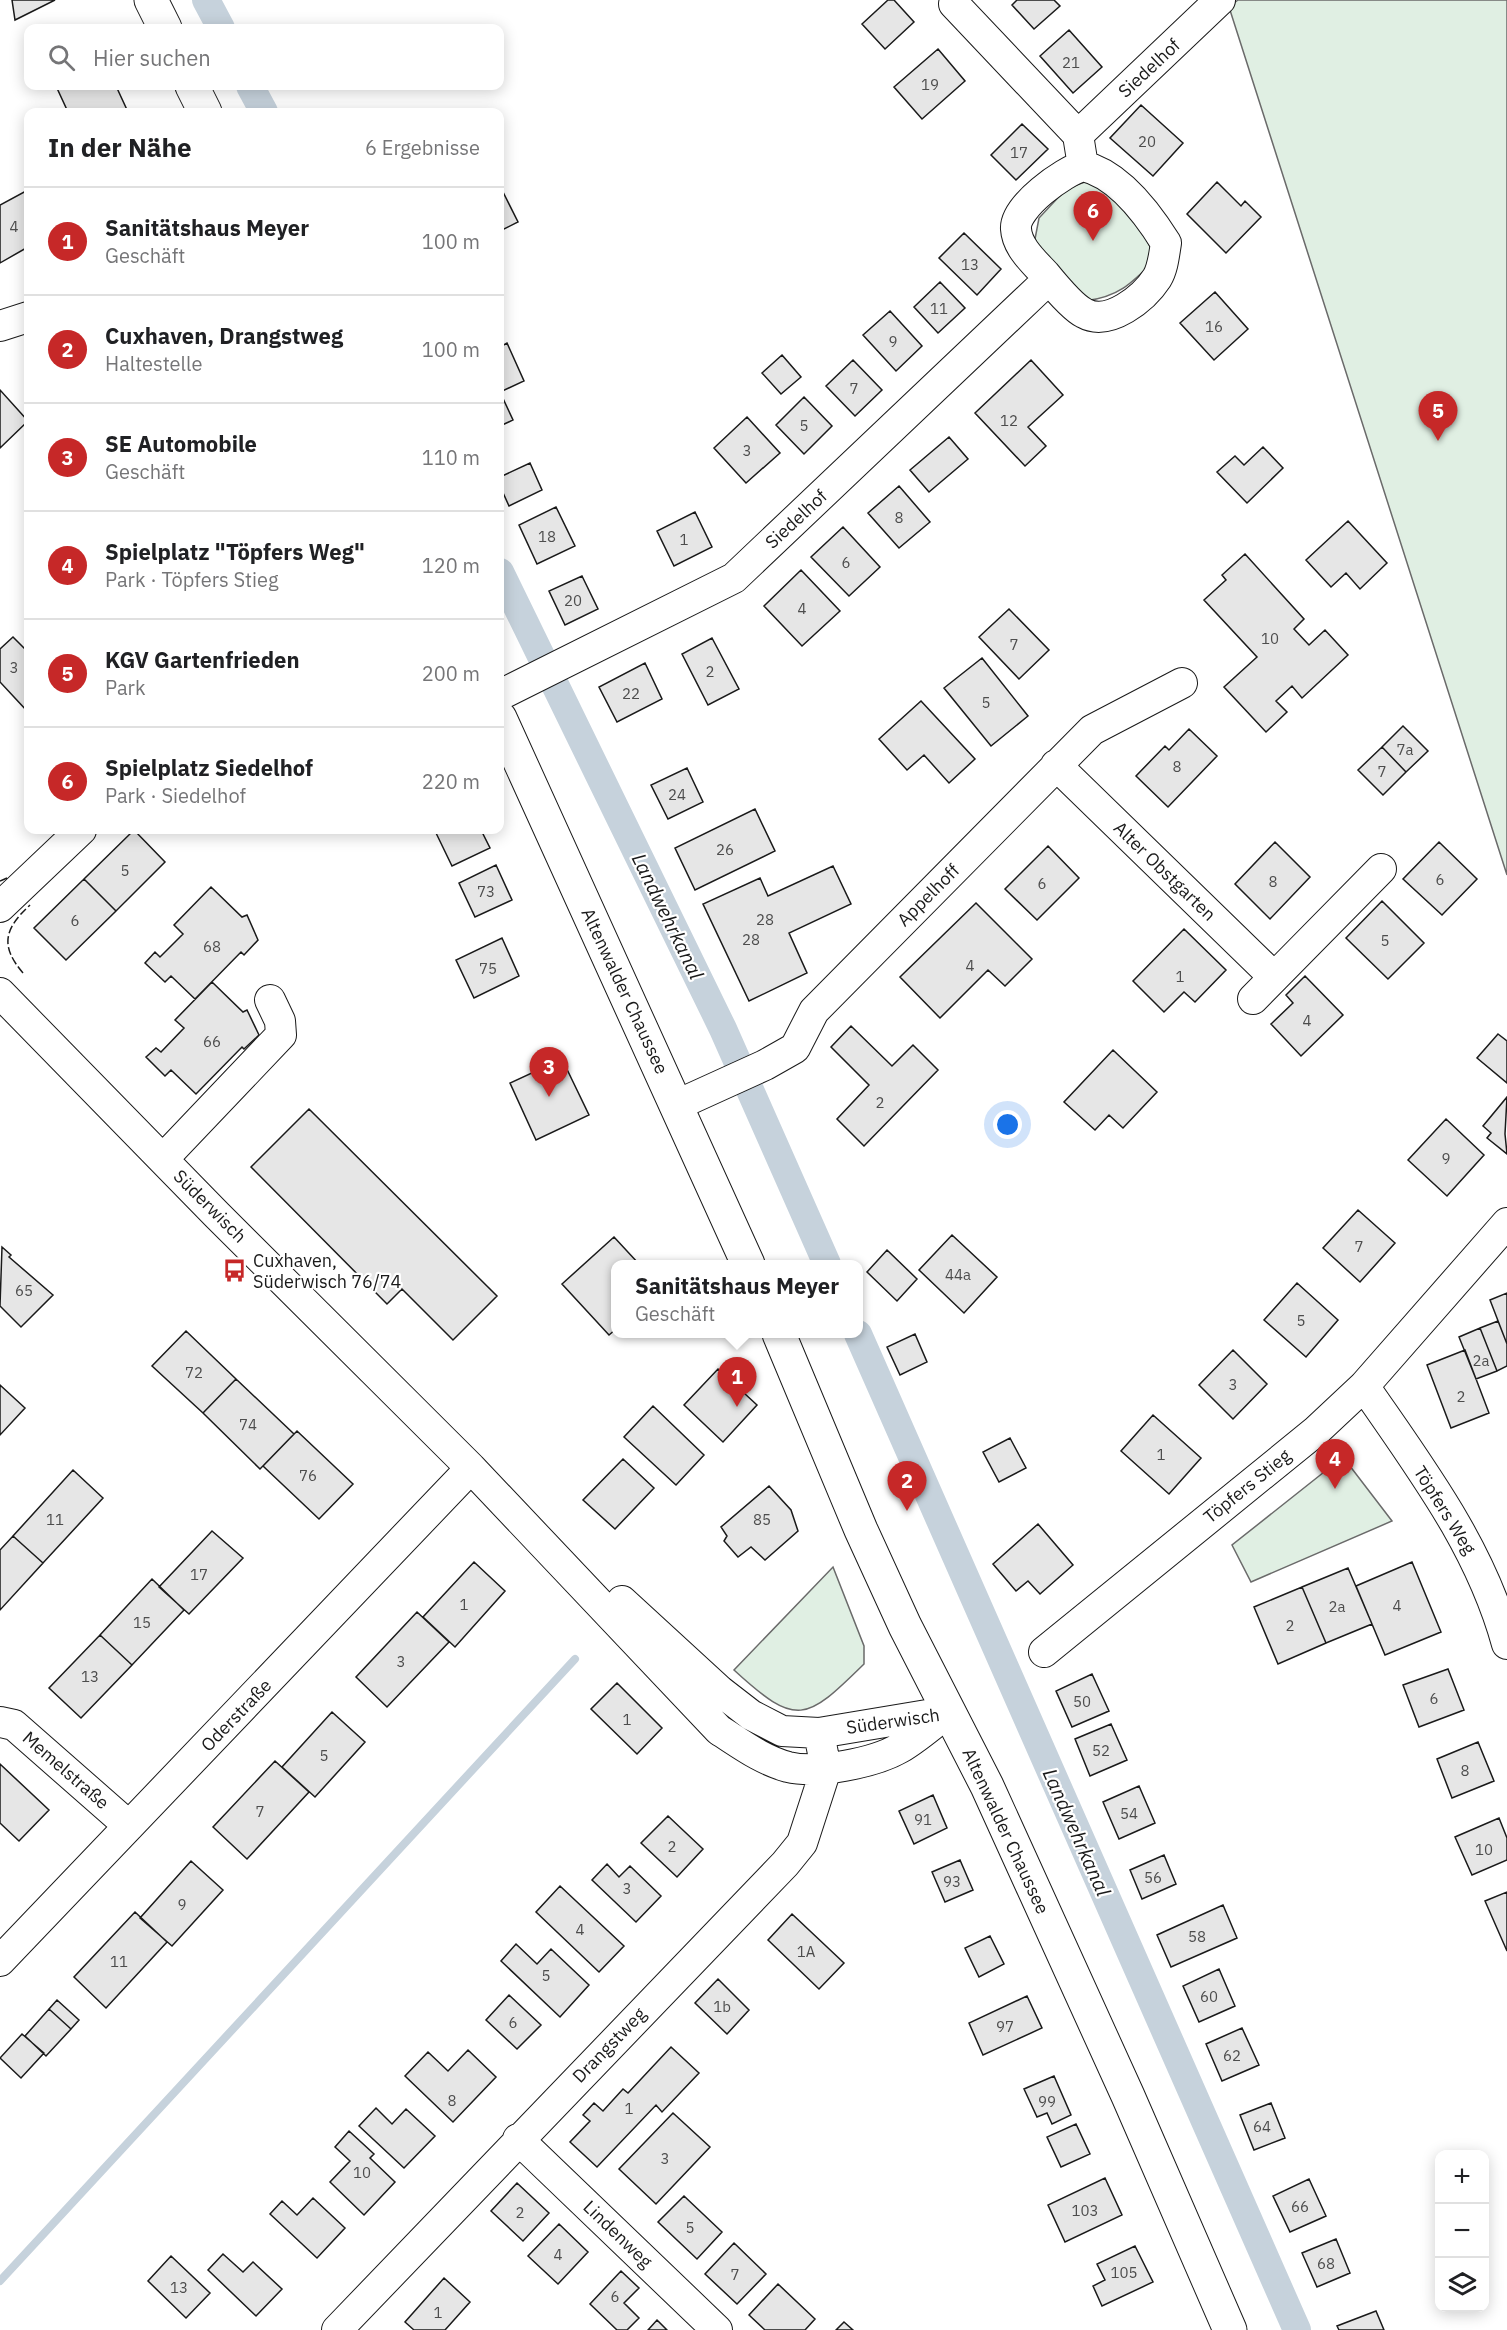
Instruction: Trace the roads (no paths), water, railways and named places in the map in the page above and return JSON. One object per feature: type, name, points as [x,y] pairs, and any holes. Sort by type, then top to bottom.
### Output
[{"type":"main road","points":[[151,0],[163,24]]},
{"type":"main road","points":[[194,90],[203,108]]},
{"type":"main road","name":"Altenwalder Chaussee","points":[[504,727],[746,1260]]},
{"type":"main road","name":"Altenwalder Chaussee","points":[[780,1338],[861,1530],[948,1712],[987,1786],[1128,2096],[1230,2330]]},
{"type":"street","name":"Siedelhof","points":[[1078,135],[1220,0]]},
{"type":"street","points":[[954,4],[1078,135],[1083,166]]},
{"type":"street","points":[[1083,166],[1092,168],[1123,189],[1155,225],[1166,243],[1163,264],[1156,278],[1137,299],[1117,312],[1101,317],[1084,313],[1049,279],[1018,240],[1016,226],[1026,207],[1052,183],[1066,172],[1083,166]]},
{"type":"street","name":"Siedelhof","points":[[504,694],[734,578],[1049,279]]},
{"type":"street","points":[[0,326],[24,318]]},
{"type":"street","name":"Appelhoff","points":[[677,1105],[765,1065],[795,1048],[814,1011],[1092,730],[1182,683]]},
{"type":"street","name":"Alter Obstgarten","points":[[1056,765],[1274,976]]},
{"type":"street","points":[[0,907],[77,834]]},
{"type":"street","points":[[1253,999],[1381,869]]},
{"type":"street","name":"Süderwisch","points":[[0,993],[471,1468],[719,1730],[753,1752],[789,1767],[826,1769],[879,1757],[900,1748],[948,1712]]},
{"type":"street","points":[[163,1159],[281,1035],[280,1021],[270,1000]]},
{"type":"street","name":"Töpfers Stieg","points":[[1044,1652],[1316,1431],[1364,1386],[1507,1223]]},
{"type":"street","name":"Töpfers Weg","points":[[1364,1386],[1468,1543],[1497,1607],[1507,1644]]},
{"type":"street","name":"Süderwisch","points":[[471,1468],[573,1555],[720,1691],[751,1715],[782,1731],[819,1732],[948,1712]]},
{"type":"street","name":"Oderstraße","points":[[0,1961],[471,1468]]},
{"type":"street","name":"Memelstraße","points":[[0,1722],[14,1725],[129,1826]]},
{"type":"street","name":"Drangstweg","points":[[337,2330],[518,2139],[785,1864],[802,1843],[826,1769],[819,1732]]},
{"type":"street","name":"Lindenweg","points":[[518,2139],[717,2330]]},
{"type":"waterway","name":"Landwehrkanal","points":[[206,0],[219,24]]},
{"type":"waterway","name":"Landwehrkanal","points":[[252,90],[262,108]]},
{"type":"waterway","name":"Landwehrkanal","points":[[504,580],[723,1029],[825,1260]]},
{"type":"waterway","name":"Landwehrkanal","points":[[860,1338],[1297,2330]]},
{"type":"waterway","points":[[0,2281],[575,1659]]},
{"type":"place","name":"Spielplatz Siedelhof","points":[[1093,241]]},
{"type":"place","name":"KGV Gartenfrieden","points":[[1438,441]]},
{"type":"place","name":"SE Automobile","points":[[549,1097]]},
{"type":"place","name":"Cuxhaven, Süderwisch 76/74","points":[[235,1270]]},
{"type":"place","name":"Sanitätshaus Meyer","points":[[737,1407]]},
{"type":"place","name":"Spielplatz \"Töpfers Weg\"","points":[[1335,1489]]},
{"type":"place","name":"Cuxhaven, Drangstweg","points":[[907,1511]]}]
